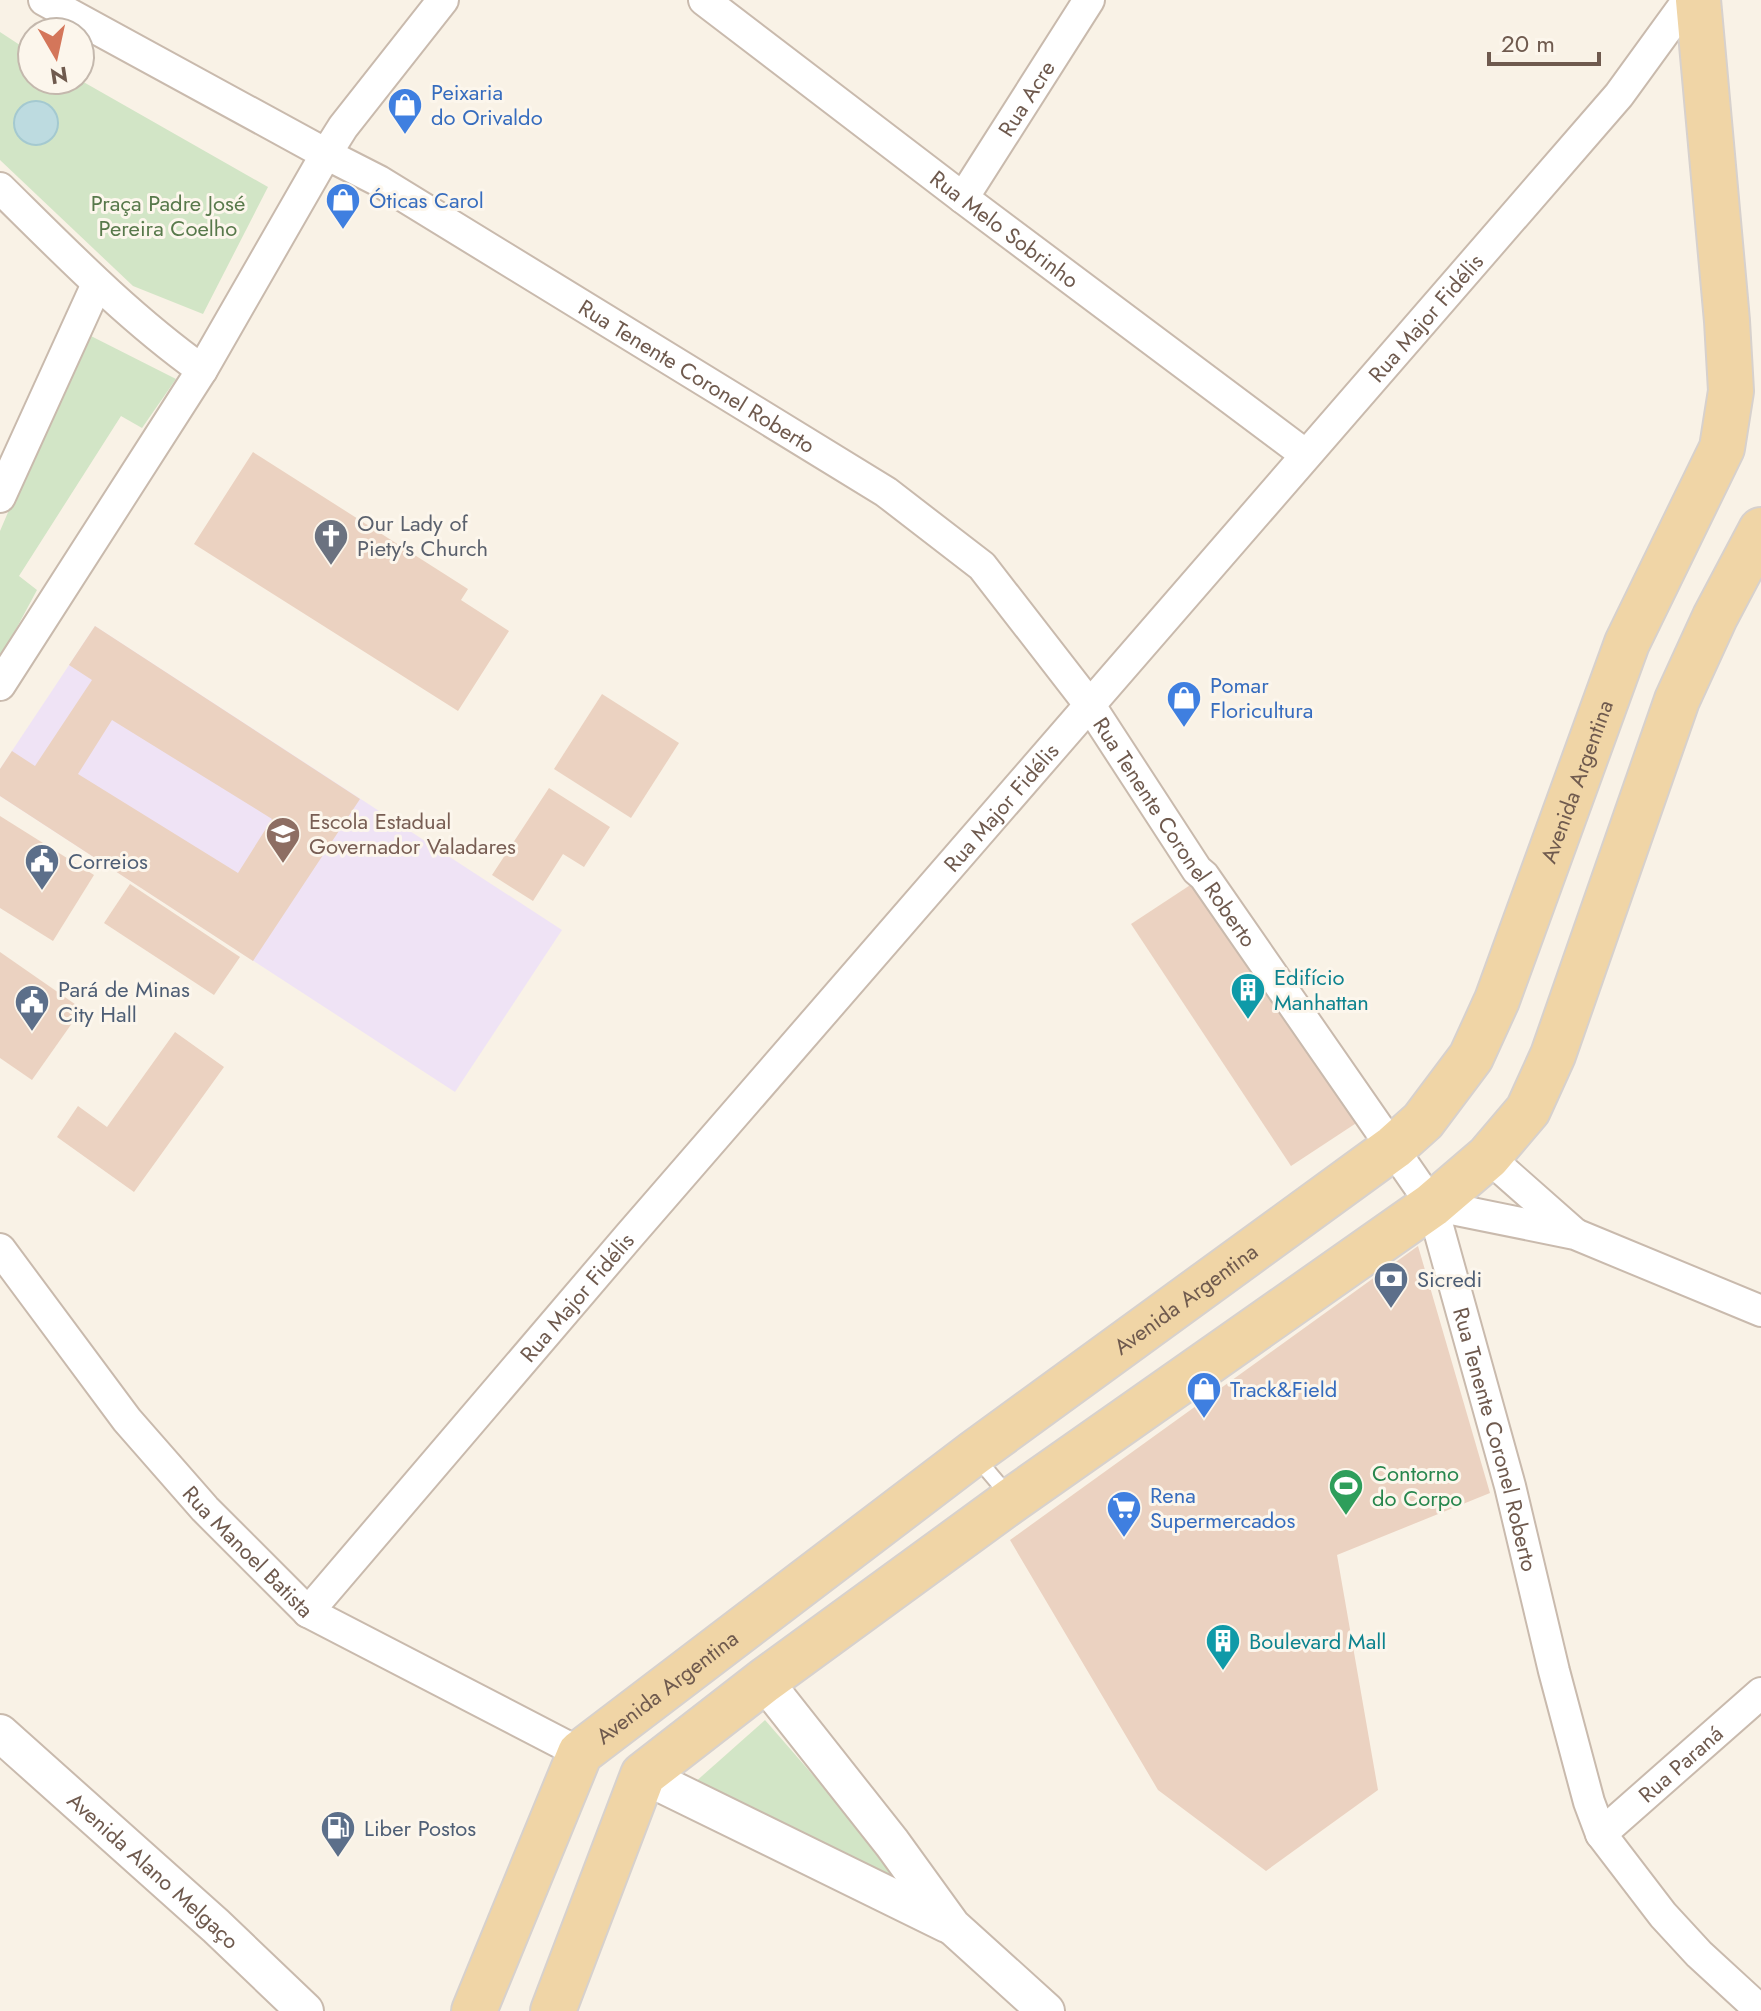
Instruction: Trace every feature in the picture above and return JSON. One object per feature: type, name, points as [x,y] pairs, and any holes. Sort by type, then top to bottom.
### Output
[{"type":"main road","name":"Avenida Argentina","points":[[474,2011],[580,1753],[974,1453],[1394,1147],[1423,1121],[1471,1057],[1497,1000],[1627,643],[1722,448],[1731,391],[1698,0]]},
{"type":"main road","points":[[553,2011],[643,1775],[764,1681],[1012,1500],[1432,1205],[1488,1157],[1528,1110],[1553,1055],[1677,700],[1715,617],[1761,530]]},
{"type":"street","points":[[44,0],[326,154]]},
{"type":"street","points":[[0,685],[202,370],[343,127],[443,0]]},
{"type":"street","name":"Rua Melo Sobrinho","points":[[704,0],[1306,455]]},
{"type":"street","name":"Rua Acre","points":[[963,198],[1089,0]]},
{"type":"street","name":"Rua Major Fidélis","points":[[308,1612],[639,1224],[1619,95],[1688,0]]},
{"type":"street","name":"Rua Tenente Coronel Roberto","points":[[326,154],[379,181],[886,492],[982,566],[1089,704],[1197,870],[1432,1205],[1510,1486],[1589,1802],[1601,1834],[1663,1915],[1699,1954],[1761,2011]]},
{"type":"street","points":[[0,188],[158,339],[202,370]]},
{"type":"street","points":[[0,497],[97,284]]},
{"type":"street","points":[[1488,1157],[1575,1234]]},
{"type":"street","points":[[1432,1205],[1575,1234],[1761,1311]]},
{"type":"street","name":"Rua Manoel Batista","points":[[0,1249],[127,1420],[205,1509],[308,1612],[580,1753]]},
{"type":"street","points":[[764,1681],[892,1843],[952,1926],[1046,2011]]},
{"type":"street","name":"Rua Paraná","points":[[1601,1834],[1761,1693]]},
{"type":"street","name":"Avenida Alano Melgaço","points":[[0,1733],[216,1926],[305,2011]]},
{"type":"street","points":[[643,1775],[952,1926]]},
{"type":"lane","points":[[974,1453],[1012,1500]]},
{"type":"shaded area","name":"Escola Estadual Governador Valadares","points":[[95,626],[562,930],[455,1092],[0,796],[0,769]]},
{"type":"green space","name":"Praça Padre José Pereira Coelho","points":[[0,32],[16,42],[16,96],[96,96],[96,89],[268,187],[203,314],[133,286],[0,160]]},
{"type":"green space","points":[[85,333],[176,379],[142,428],[121,416],[19,576],[37,590],[0,659],[0,531]]},
{"type":"green space","points":[[765,1720],[920,1898],[693,1784]]},
{"type":"water","points":[[36,101],[52,107],[58,123],[52,139],[36,145],[20,139],[14,123],[20,107]]},
{"type":"building","name":"Our Lady of Piety's Church","points":[[253,452],[468,589],[461,600],[509,631],[458,711],[194,544]]},
{"type":"building","points":[[95,626],[360,799],[253,961],[0,796],[0,769],[12,751],[35,766],[92,680],[69,665]],"holes":[[[112,720],[272,819],[238,873],[78,774]]]},
{"type":"building","points":[[602,694],[679,743],[631,818],[554,769]]},
{"type":"building","points":[[549,788],[610,827],[584,867],[563,854],[533,901],[492,875]]},
{"type":"building","name":"Correios","points":[[0,816],[94,875],[53,941],[0,908]]},
{"type":"building","name":"Edifício Manhattan","points":[[1204,876],[1364,1118],[1291,1166],[1131,924]]},
{"type":"building","points":[[130,884],[240,957],[214,995],[104,923]]},
{"type":"building","name":"Pará de Minas City Hall","points":[[0,952],[82,1009],[32,1080],[0,1058]]},
{"type":"building","points":[[175,1032],[224,1067],[134,1192],[57,1137],[78,1106],[107,1127]]},
{"type":"building","name":"Boulevard Mall","points":[[1418,1246],[1490,1493],[1337,1555],[1378,1790],[1266,1871],[1158,1790],[1010,1540]]},
{"type":"place","name":"Peixaria do Orivaldo","points":[[405,136]]},
{"type":"place","name":"Óticas Carol","points":[[343,231]]},
{"type":"place","name":"Our Lady of Piety's Church","points":[[331,567]]},
{"type":"place","name":"Pomar Floricultura","points":[[1184,729]]},
{"type":"place","name":"Escola Estadual Governador Valadares","points":[[283,865]]},
{"type":"place","name":"Correios","points":[[42,892]]},
{"type":"place","name":"Edifício Manhattan","points":[[1248,1021]]},
{"type":"place","name":"Pará de Minas City Hall","points":[[32,1033]]},
{"type":"place","name":"Sicredi","points":[[1391,1310]]},
{"type":"place","name":"Track&Field","points":[[1204,1420]]},
{"type":"place","name":"Contorno do Corpo","points":[[1346,1517]]},
{"type":"place","name":"Rena Supermercados","points":[[1124,1539]]},
{"type":"place","name":"Boulevard Mall","points":[[1223,1672]]},
{"type":"place","name":"Liber Postos","points":[[338,1859]]}]
